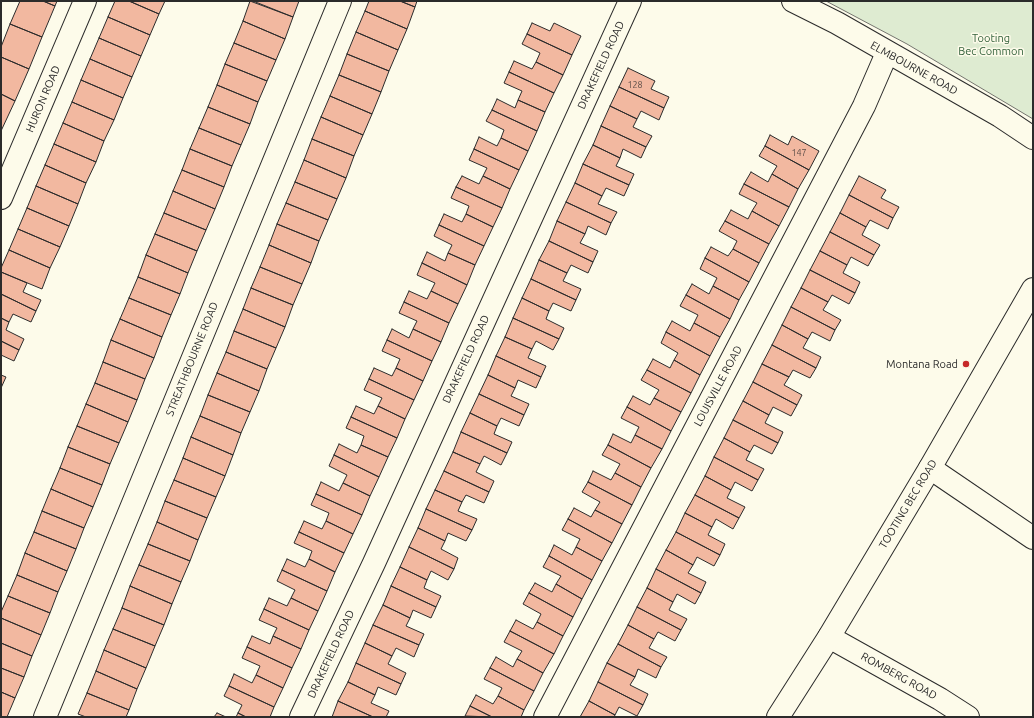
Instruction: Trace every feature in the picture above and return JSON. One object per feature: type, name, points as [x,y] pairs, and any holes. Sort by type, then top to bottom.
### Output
[{"type":"main road","name":"HURON ROAD","points":[[1,198],[85,1]]},
{"type":"main road","name":"STREATHBOURNE ROAD","points":[[45,717],[340,1]]},
{"type":"main road","name":"DRAKEFIELD ROAD","points":[[301,717],[374,563],[630,1]]},
{"type":"main road","name":"ELMBOURNE ROAD","points":[[793,1],[837,23],[887,53],[1000,116],[1033,138]]},
{"type":"main road","name":"LOUISVILLE ROAD","points":[[544,717],[860,113],[887,53]]},
{"type":"main road","name":"TOOTING BEC ROAD","points":[[778,717],[829,637],[1031,296]]},
{"type":"main road","points":[[930,468],[1033,538]]},
{"type":"main road","name":"ROMBERG ROAD","points":[[829,637],[940,699],[968,717]]},
{"type":"green space","name":"Tooting Bec Common","points":[[826,1],[1033,1],[1033,119],[907,44]]},
{"type":"building","points":[[20,1],[43,1],[55,6],[42,37],[10,24]]},
{"type":"building","points":[[43,1],[57,1],[55,6]]},
{"type":"building","points":[[115,1],[129,1],[159,14],[150,35],[108,17]]},
{"type":"building","points":[[129,1],[165,1],[159,14]]},
{"type":"building","points":[[250,1],[293,17],[285,39],[243,21]]},
{"type":"building","points":[[253,1],[299,1],[293,17]]},
{"type":"building","points":[[369,1],[400,1],[415,7],[407,29],[365,11]]},
{"type":"building","points":[[400,1],[417,1],[415,7]]},
{"type":"building","points":[[365,11],[407,29],[398,50],[356,32]]},
{"type":"building","points":[[108,17],[150,35],[141,56],[99,38]]},
{"type":"building","points":[[243,21],[285,39],[276,60],[234,43]]},
{"type":"building","points":[[532,23],[550,31],[554,23],[581,36],[572,55],[527,34]]},
{"type":"building","points":[[10,24],[42,37],[29,69],[1,57],[1,47]]},
{"type":"building","points":[[356,32],[398,50],[389,71],[347,54]]},
{"type":"building","points":[[527,34],[572,55],[563,75],[536,62],[540,53],[522,44]]},
{"type":"building","points":[[99,38],[141,56],[132,77],[90,59]]},
{"type":"building","points":[[234,43],[276,60],[267,81],[225,64]]},
{"type":"building","points":[[347,54],[389,71],[381,92],[339,75]]},
{"type":"building","points":[[1,57],[29,69],[15,101],[1,94]]},
{"type":"building","points":[[90,59],[132,77],[123,98],[81,80]]},
{"type":"building","points":[[514,61],[532,69],[536,62],[563,75],[554,93],[509,72]]},
{"type":"building","points":[[225,64],[267,81],[258,102],[217,85]]},
{"type":"building","points":[[628,68],[655,81],[651,89],[669,97],[664,108],[619,87]]},
{"type":"building","points":[[509,72],[554,93],[545,112],[518,100],[522,91],[504,83]]},
{"type":"building","points":[[339,75],[381,92],[372,114],[330,96]]},
{"type":"building","points":[[81,80],[123,98],[114,120],[72,102]]},
{"type":"building","points":[[217,85],[258,102],[250,124],[208,107]]},
{"type":"building","points":[[619,87],[664,108],[659,120],[641,111],[637,119],[610,106]]},
{"type":"building","points":[[1,94],[15,101],[1,131]]},
{"type":"building","points":[[330,96],[372,114],[363,135],[321,117]]},
{"type":"building","points":[[497,99],[515,108],[518,100],[545,112],[537,131],[492,110]]},
{"type":"building","points":[[72,102],[114,120],[104,141],[63,123]]},
{"type":"building","points":[[610,106],[637,119],[633,127],[652,136],[646,147],[601,126]]},
{"type":"building","points":[[208,107],[250,124],[241,145],[199,128]]},
{"type":"building","points":[[492,110],[537,131],[528,151],[501,138],[504,130],[486,121]]},
{"type":"building","points":[[321,117],[363,135],[354,156],[312,139]]},
{"type":"building","points":[[63,123],[104,141],[96,162],[54,144]]},
{"type":"building","points":[[601,126],[646,147],[641,158],[623,149],[620,158],[593,145]]},
{"type":"building","points":[[199,128],[241,145],[232,166],[190,149]]},
{"type":"building","points":[[770,135],[788,145],[792,136],[819,151],[809,170],[765,146]]},
{"type":"building","points":[[479,137],[497,146],[501,138],[528,151],[519,170],[474,149]]},
{"type":"building","points":[[312,139],[354,156],[346,178],[304,160]]},
{"type":"building","points":[[54,144],[96,162],[86,183],[45,165]]},
{"type":"building","points":[[593,145],[620,158],[616,166],[634,174],[629,185],[583,164]]},
{"type":"building","points":[[765,146],[809,170],[798,189],[772,174],[777,166],[759,156]]},
{"type":"building","points":[[190,149],[232,166],[224,187],[182,170]]},
{"type":"building","points":[[474,149],[519,170],[510,189],[483,176],[487,168],[469,160]]},
{"type":"building","points":[[304,160],[346,178],[337,199],[295,182]]},
{"type":"building","points":[[583,164],[629,185],[624,196],[606,188],[602,196],[575,183]]},
{"type":"building","points":[[45,165],[86,183],[78,204],[36,186]]},
{"type":"building","points":[[182,170],[224,187],[215,209],[173,191]]},
{"type":"building","points":[[751,172],[768,182],[772,174],[798,189],[789,207],[744,184]]},
{"type":"building","points":[[462,176],[479,184],[483,176],[510,189],[502,208],[456,187]]},
{"type":"building","points":[[859,176],[886,190],[881,198],[899,207],[893,218],[849,195]]},
{"type":"building","points":[[295,182],[337,199],[328,220],[286,203]]},
{"type":"building","points":[[575,183],[602,196],[598,204],[617,212],[611,223],[566,202]]},
{"type":"building","points":[[744,184],[789,207],[779,226],[752,211],[757,203],[739,194]]},
{"type":"building","points":[[36,186],[78,204],[69,226],[27,208]]},
{"type":"building","points":[[456,187],[502,208],[493,227],[466,214],[469,206],[451,198]]},
{"type":"building","points":[[173,191],[215,209],[206,230],[164,213]]},
{"type":"building","points":[[849,195],[893,218],[888,229],[870,220],[866,227],[840,213]]},
{"type":"building","points":[[566,202],[611,223],[606,235],[588,226],[585,234],[557,221]]},
{"type":"building","points":[[286,203],[328,220],[319,241],[277,224]]},
{"type":"building","points":[[27,208],[69,226],[60,247],[18,229]]},
{"type":"building","points":[[731,210],[748,219],[752,211],[779,226],[769,244],[725,221]]},
{"type":"building","points":[[164,213],[206,230],[197,251],[155,234]]},
{"type":"building","points":[[840,213],[866,227],[862,235],[880,245],[874,255],[830,232]]},
{"type":"building","points":[[444,214],[462,222],[466,214],[493,227],[484,246],[439,225]]},
{"type":"building","points":[[557,221],[585,234],[580,243],[598,251],[593,262],[549,241]]},
{"type":"building","points":[[725,221],[769,244],[759,263],[733,249],[737,241],[719,231]]},
{"type":"building","points":[[277,224],[319,241],[311,263],[269,245]]},
{"type":"building","points":[[439,225],[484,246],[475,265],[448,253],[452,245],[434,236]]},
{"type":"building","points":[[18,229],[60,247],[50,268],[9,250]]},
{"type":"building","points":[[830,232],[874,255],[868,266],[851,257],[847,265],[820,251]]},
{"type":"building","points":[[155,234],[197,251],[188,273],[146,255]]},
{"type":"building","points":[[549,241],[593,262],[588,273],[571,265],[567,273],[539,260]]},
{"type":"building","points":[[269,245],[311,263],[302,284],[260,267]]},
{"type":"building","points":[[711,247],[728,256],[733,249],[759,263],[749,282],[705,258]]},
{"type":"building","points":[[9,250],[50,268],[42,289],[1,272],[1,268]]},
{"type":"building","points":[[820,251],[847,265],[843,273],[860,282],[855,293],[810,270]]},
{"type":"building","points":[[427,252],[445,261],[448,253],[475,265],[467,285],[422,263]]},
{"type":"building","points":[[146,255],[188,273],[180,294],[138,277]]},
{"type":"building","points":[[705,258],[749,282],[739,300],[713,286],[717,278],[700,269]]},
{"type":"building","points":[[539,260],[567,273],[563,281],[581,289],[576,300],[531,279]]},
{"type":"building","points":[[422,263],[467,285],[458,304],[431,291],[435,283],[417,275]]},
{"type":"building","points":[[260,267],[302,284],[293,305],[251,288]]},
{"type":"building","points":[[810,270],[855,293],[849,304],[832,295],[828,302],[801,288]]},
{"type":"building","points":[[1,272],[27,283],[23,292],[41,300],[36,311],[1,294]]},
{"type":"building","points":[[138,277],[180,294],[171,315],[129,298]]},
{"type":"building","points":[[531,279],[576,300],[571,311],[553,303],[549,311],[522,298]]},
{"type":"building","points":[[692,284],[709,294],[713,286],[739,300],[730,319],[686,295]]},
{"type":"building","points":[[251,288],[293,305],[285,327],[243,309]]},
{"type":"building","points":[[801,288],[828,302],[823,310],[841,320],[835,330],[791,307]]},
{"type":"building","points":[[409,291],[427,299],[431,291],[458,304],[449,323],[404,302]]},
{"type":"building","points":[[1,294],[36,311],[31,322],[13,314],[9,322],[1,318]]},
{"type":"building","points":[[686,295],[730,319],[720,337],[694,323],[698,315],[680,306]]},
{"type":"building","points":[[129,298],[171,315],[162,337],[120,319]]},
{"type":"building","points":[[522,298],[549,311],[546,319],[564,328],[559,339],[513,318]]},
{"type":"building","points":[[404,302],[449,323],[441,342],[413,329],[417,321],[399,313]]},
{"type":"building","points":[[791,307],[835,330],[830,341],[812,332],[808,339],[782,325]]},
{"type":"building","points":[[243,309],[285,327],[276,348],[234,331]]},
{"type":"building","points":[[1,318],[9,322],[6,330],[24,339],[19,350],[1,341]]},
{"type":"building","points":[[513,318],[559,339],[553,350],[536,341],[532,349],[505,337]]},
{"type":"building","points":[[120,319],[162,337],[154,358],[111,340]]},
{"type":"building","points":[[672,321],[690,331],[694,323],[720,337],[710,356],[666,332]]},
{"type":"building","points":[[782,325],[808,339],[803,348],[821,357],[816,368],[772,345]]},
{"type":"building","points":[[392,329],[409,338],[413,329],[441,342],[432,361],[387,340]]},
{"type":"building","points":[[234,331],[276,348],[267,369],[226,352]]},
{"type":"building","points":[[666,332],[710,356],[700,375],[674,360],[678,353],[661,343]]},
{"type":"building","points":[[505,337],[532,349],[528,358],[546,366],[541,377],[496,356]]},
{"type":"building","points":[[111,340],[154,358],[145,379],[103,362]]},
{"type":"building","points":[[387,340],[432,361],[423,381],[396,368],[400,359],[382,351]]},
{"type":"building","points":[[1,341],[19,350],[14,361],[1,355]]},
{"type":"building","points":[[772,345],[816,368],[810,378],[793,370],[789,377],[762,364]]},
{"type":"building","points":[[226,352],[267,369],[259,391],[217,373]]},
{"type":"building","points":[[496,356],[541,377],[536,388],[518,380],[515,388],[488,375]]},
{"type":"building","points":[[653,359],[670,368],[674,360],[700,375],[691,393],[647,370]]},
{"type":"building","points":[[103,362],[145,379],[137,400],[95,383]]},
{"type":"building","points":[[762,364],[789,377],[784,385],[802,395],[797,405],[753,382]]},
{"type":"building","points":[[374,368],[392,376],[396,368],[423,381],[414,400],[369,379]]},
{"type":"building","points":[[647,370],[691,393],[681,412],[654,398],[659,390],[641,380]]},
{"type":"building","points":[[217,373],[259,391],[250,412],[208,395]]},
{"type":"building","points":[[1,375],[6,377],[1,388]]},
{"type":"building","points":[[488,375],[515,388],[511,396],[529,404],[524,415],[479,394]]},
{"type":"building","points":[[369,379],[414,400],[405,419],[378,406],[382,398],[364,390]]},
{"type":"building","points":[[753,382],[797,405],[791,416],[773,407],[769,415],[743,401]]},
{"type":"building","points":[[95,383],[137,400],[128,422],[86,404]]},
{"type":"building","points":[[479,394],[524,415],[519,426],[501,418],[497,426],[470,413]]},
{"type":"building","points":[[208,395],[250,412],[241,433],[200,416]]},
{"type":"building","points":[[633,396],[650,405],[654,398],[681,412],[671,431],[627,407]]},
{"type":"building","points":[[743,401],[769,415],[765,423],[783,432],[778,443],[733,420]]},
{"type":"building","points":[[86,404],[128,422],[119,443],[77,426]]},
{"type":"building","points":[[356,406],[374,414],[378,406],[405,419],[397,438],[351,417]]},
{"type":"building","points":[[627,407],[671,431],[662,449],[635,435],[639,427],[621,418]]},
{"type":"building","points":[[470,413],[497,426],[494,434],[512,442],[507,453],[461,432]]},
{"type":"building","points":[[200,416],[241,433],[233,455],[191,437]]},
{"type":"building","points":[[351,417],[397,438],[388,457],[361,445],[364,436],[346,428]]},
{"type":"building","points":[[733,420],[778,443],[772,454],[754,445],[750,452],[724,438]]},
{"type":"building","points":[[77,426],[119,443],[110,464],[68,447]]},
{"type":"building","points":[[461,432],[507,453],[501,465],[484,456],[480,464],[453,452]]},
{"type":"building","points":[[613,434],[631,443],[635,435],[662,449],[651,468],[608,445]]},
{"type":"building","points":[[191,437],[233,455],[225,476],[183,458]]},
{"type":"building","points":[[724,438],[750,452],[746,460],[764,469],[758,480],[714,457]]},
{"type":"building","points":[[339,444],[357,453],[361,445],[388,457],[379,477],[334,455]]},
{"type":"building","points":[[608,445],[651,468],[641,487],[615,473],[620,464],[602,455]]},
{"type":"building","points":[[68,447],[110,464],[102,485],[60,468]]},
{"type":"building","points":[[453,452],[480,464],[476,472],[494,481],[489,492],[444,471]]},
{"type":"building","points":[[334,455],[379,477],[370,496],[343,483],[347,475],[329,466]]},
{"type":"building","points":[[714,457],[758,480],[752,491],[735,482],[731,490],[705,476]]},
{"type":"building","points":[[183,458],[225,476],[216,497],[174,480]]},
{"type":"building","points":[[60,468],[102,485],[93,507],[51,489]]},
{"type":"building","points":[[444,471],[489,492],[484,503],[466,495],[462,502],[435,490]]},
{"type":"building","points":[[593,471],[611,480],[615,473],[641,487],[632,505],[588,482]]},
{"type":"building","points":[[705,476],[731,490],[727,498],[745,507],[739,518],[695,495]]},
{"type":"building","points":[[174,480],[216,497],[207,518],[165,501]]},
{"type":"building","points":[[321,482],[339,491],[343,483],[370,496],[362,515],[316,494]]},
{"type":"building","points":[[588,482],[632,505],[622,524],[595,510],[600,502],[582,492]]},
{"type":"building","points":[[51,489],[93,507],[84,528],[42,511]]},
{"type":"building","points":[[435,490],[462,502],[458,511],[477,519],[472,530],[426,509]]},
{"type":"building","points":[[316,494],[362,515],[353,534],[326,521],[329,513],[311,505]]},
{"type":"building","points":[[695,495],[739,518],[733,529],[716,519],[712,527],[685,513]]},
{"type":"building","points":[[165,501],[207,518],[198,540],[157,522]]},
{"type":"building","points":[[574,508],[591,517],[595,510],[622,524],[612,543],[568,519]]},
{"type":"building","points":[[426,509],[472,530],[466,541],[448,533],[445,541],[418,528]]},
{"type":"building","points":[[42,511],[84,528],[76,549],[34,532]]},
{"type":"building","points":[[685,513],[712,527],[708,535],[725,544],[720,555],[676,532]]},
{"type":"building","points":[[568,519],[612,543],[602,561],[576,547],[580,539],[562,530]]},
{"type":"building","points":[[304,521],[322,529],[326,521],[353,534],[344,553],[299,532]]},
{"type":"building","points":[[157,522],[198,540],[190,561],[148,544]]},
{"type":"building","points":[[418,528],[445,541],[441,549],[458,558],[454,569],[409,547]]},
{"type":"building","points":[[34,532],[76,549],[67,571],[25,553]]},
{"type":"building","points":[[299,532],[344,553],[335,572],[309,559],[312,551],[294,543]]},
{"type":"building","points":[[676,532],[720,555],[714,566],[697,557],[693,565],[666,550]]},
{"type":"building","points":[[148,544],[190,561],[181,582],[139,565]]},
{"type":"building","points":[[554,545],[572,555],[576,547],[602,561],[592,580],[549,556]]},
{"type":"building","points":[[409,547],[454,569],[448,580],[431,571],[427,580],[400,567]]},
{"type":"building","points":[[666,550],[693,565],[688,573],[706,582],[701,593],[656,569]]},
{"type":"building","points":[[25,553],[67,571],[58,592],[17,575]]},
{"type":"building","points":[[549,556],[592,580],[582,599],[556,584],[561,576],[543,567]]},
{"type":"building","points":[[287,559],[305,567],[309,559],[335,572],[327,591],[282,570]]},
{"type":"building","points":[[139,565],[181,582],[172,604],[130,586]]},
{"type":"building","points":[[400,567],[427,580],[424,588],[441,596],[436,607],[391,586]]},
{"type":"building","points":[[656,569],[701,593],[695,604],[677,594],[673,602],[647,588]]},
{"type":"building","points":[[282,570],[327,591],[318,611],[291,598],[295,590],[277,581]]},
{"type":"building","points":[[17,575],[58,592],[50,613],[8,596]]},
{"type":"building","points":[[535,583],[552,592],[556,584],[582,599],[573,617],[529,593]]},
{"type":"building","points":[[130,586],[172,604],[164,625],[122,608]]},
{"type":"building","points":[[391,586],[436,607],[431,618],[413,610],[410,618],[383,605]]},
{"type":"building","points":[[647,588],[673,602],[669,610],[687,619],[681,630],[637,607]]},
{"type":"building","points":[[529,593],[573,617],[563,636],[537,622],[541,614],[523,604]]},
{"type":"building","points":[[8,596],[50,613],[41,635],[1,618],[1,612]]},
{"type":"building","points":[[269,598],[287,606],[291,598],[318,611],[309,630],[264,609]]},
{"type":"building","points":[[383,605],[410,618],[406,626],[424,634],[419,645],[373,625]]},
{"type":"building","points":[[637,607],[681,630],[675,641],[658,632],[654,639],[628,625]]},
{"type":"building","points":[[122,608],[164,625],[155,646],[113,629]]},
{"type":"building","points":[[264,609],[309,630],[301,649],[273,636],[277,628],[259,620]]},
{"type":"building","points":[[1,618],[41,635],[32,656],[1,643]]},
{"type":"building","points":[[516,620],[533,629],[537,622],[563,636],[554,654],[510,631]]},
{"type":"building","points":[[373,625],[419,645],[414,657],[396,648],[392,656],[365,643]]},
{"type":"building","points":[[628,625],[654,639],[649,648],[667,657],[661,667],[618,644]]},
{"type":"building","points":[[113,629],[155,646],[146,668],[104,650]]},
{"type":"building","points":[[510,631],[554,654],[543,673],[517,659],[522,651],[504,642]]},
{"type":"building","points":[[252,636],[270,644],[273,636],[301,649],[292,668],[247,647]]},
{"type":"building","points":[[1,643],[32,656],[24,677],[1,668]]},
{"type":"building","points":[[365,643],[392,656],[388,664],[406,673],[401,684],[356,663]]},
{"type":"building","points":[[618,644],[661,667],[656,678],[638,669],[635,677],[607,663]]},
{"type":"building","points":[[247,647],[292,668],[283,688],[256,675],[260,666],[242,658]]},
{"type":"building","points":[[104,650],[146,668],[137,689],[96,671]]},
{"type":"building","points":[[496,657],[513,667],[517,659],[543,673],[534,691],[490,668]]},
{"type":"building","points":[[356,663],[401,684],[396,695],[378,687],[375,695],[348,682]]},
{"type":"building","points":[[607,663],[635,677],[630,685],[648,694],[643,705],[598,682]]},
{"type":"building","points":[[1,668],[24,677],[15,698],[1,692]]},
{"type":"building","points":[[490,668],[534,691],[524,710],[498,696],[502,688],[484,679]]},
{"type":"building","points":[[96,671],[137,689],[129,710],[87,693]]},
{"type":"building","points":[[234,674],[252,683],[256,675],[283,688],[274,707],[229,686]]},
{"type":"building","points":[[348,682],[375,695],[371,703],[389,711],[386,717],[373,717],[338,701]]},
{"type":"building","points":[[598,682],[643,705],[637,716],[619,707],[615,715],[589,701]]},
{"type":"building","points":[[229,686],[274,707],[270,717],[246,717],[238,713],[242,705],[224,696]]},
{"type":"building","points":[[1,692],[15,698],[7,717],[1,717]]},
{"type":"building","points":[[87,693],[129,710],[126,717],[86,717],[78,714]]},
{"type":"building","points":[[476,695],[493,704],[498,696],[524,710],[521,717],[492,717],[470,706]]},
{"type":"building","points":[[338,701],[373,717],[332,717]]},
{"type":"building","points":[[589,701],[615,715],[614,717],[580,717]]},
{"type":"building","points":[[470,706],[492,717],[465,716]]},
{"type":"building","points":[[217,713],[226,717],[214,717]]},
{"type":"building","points":[[238,713],[246,717],[236,717]]},
{"type":"place","name":"Montana Road","points":[[966,364]]}]
